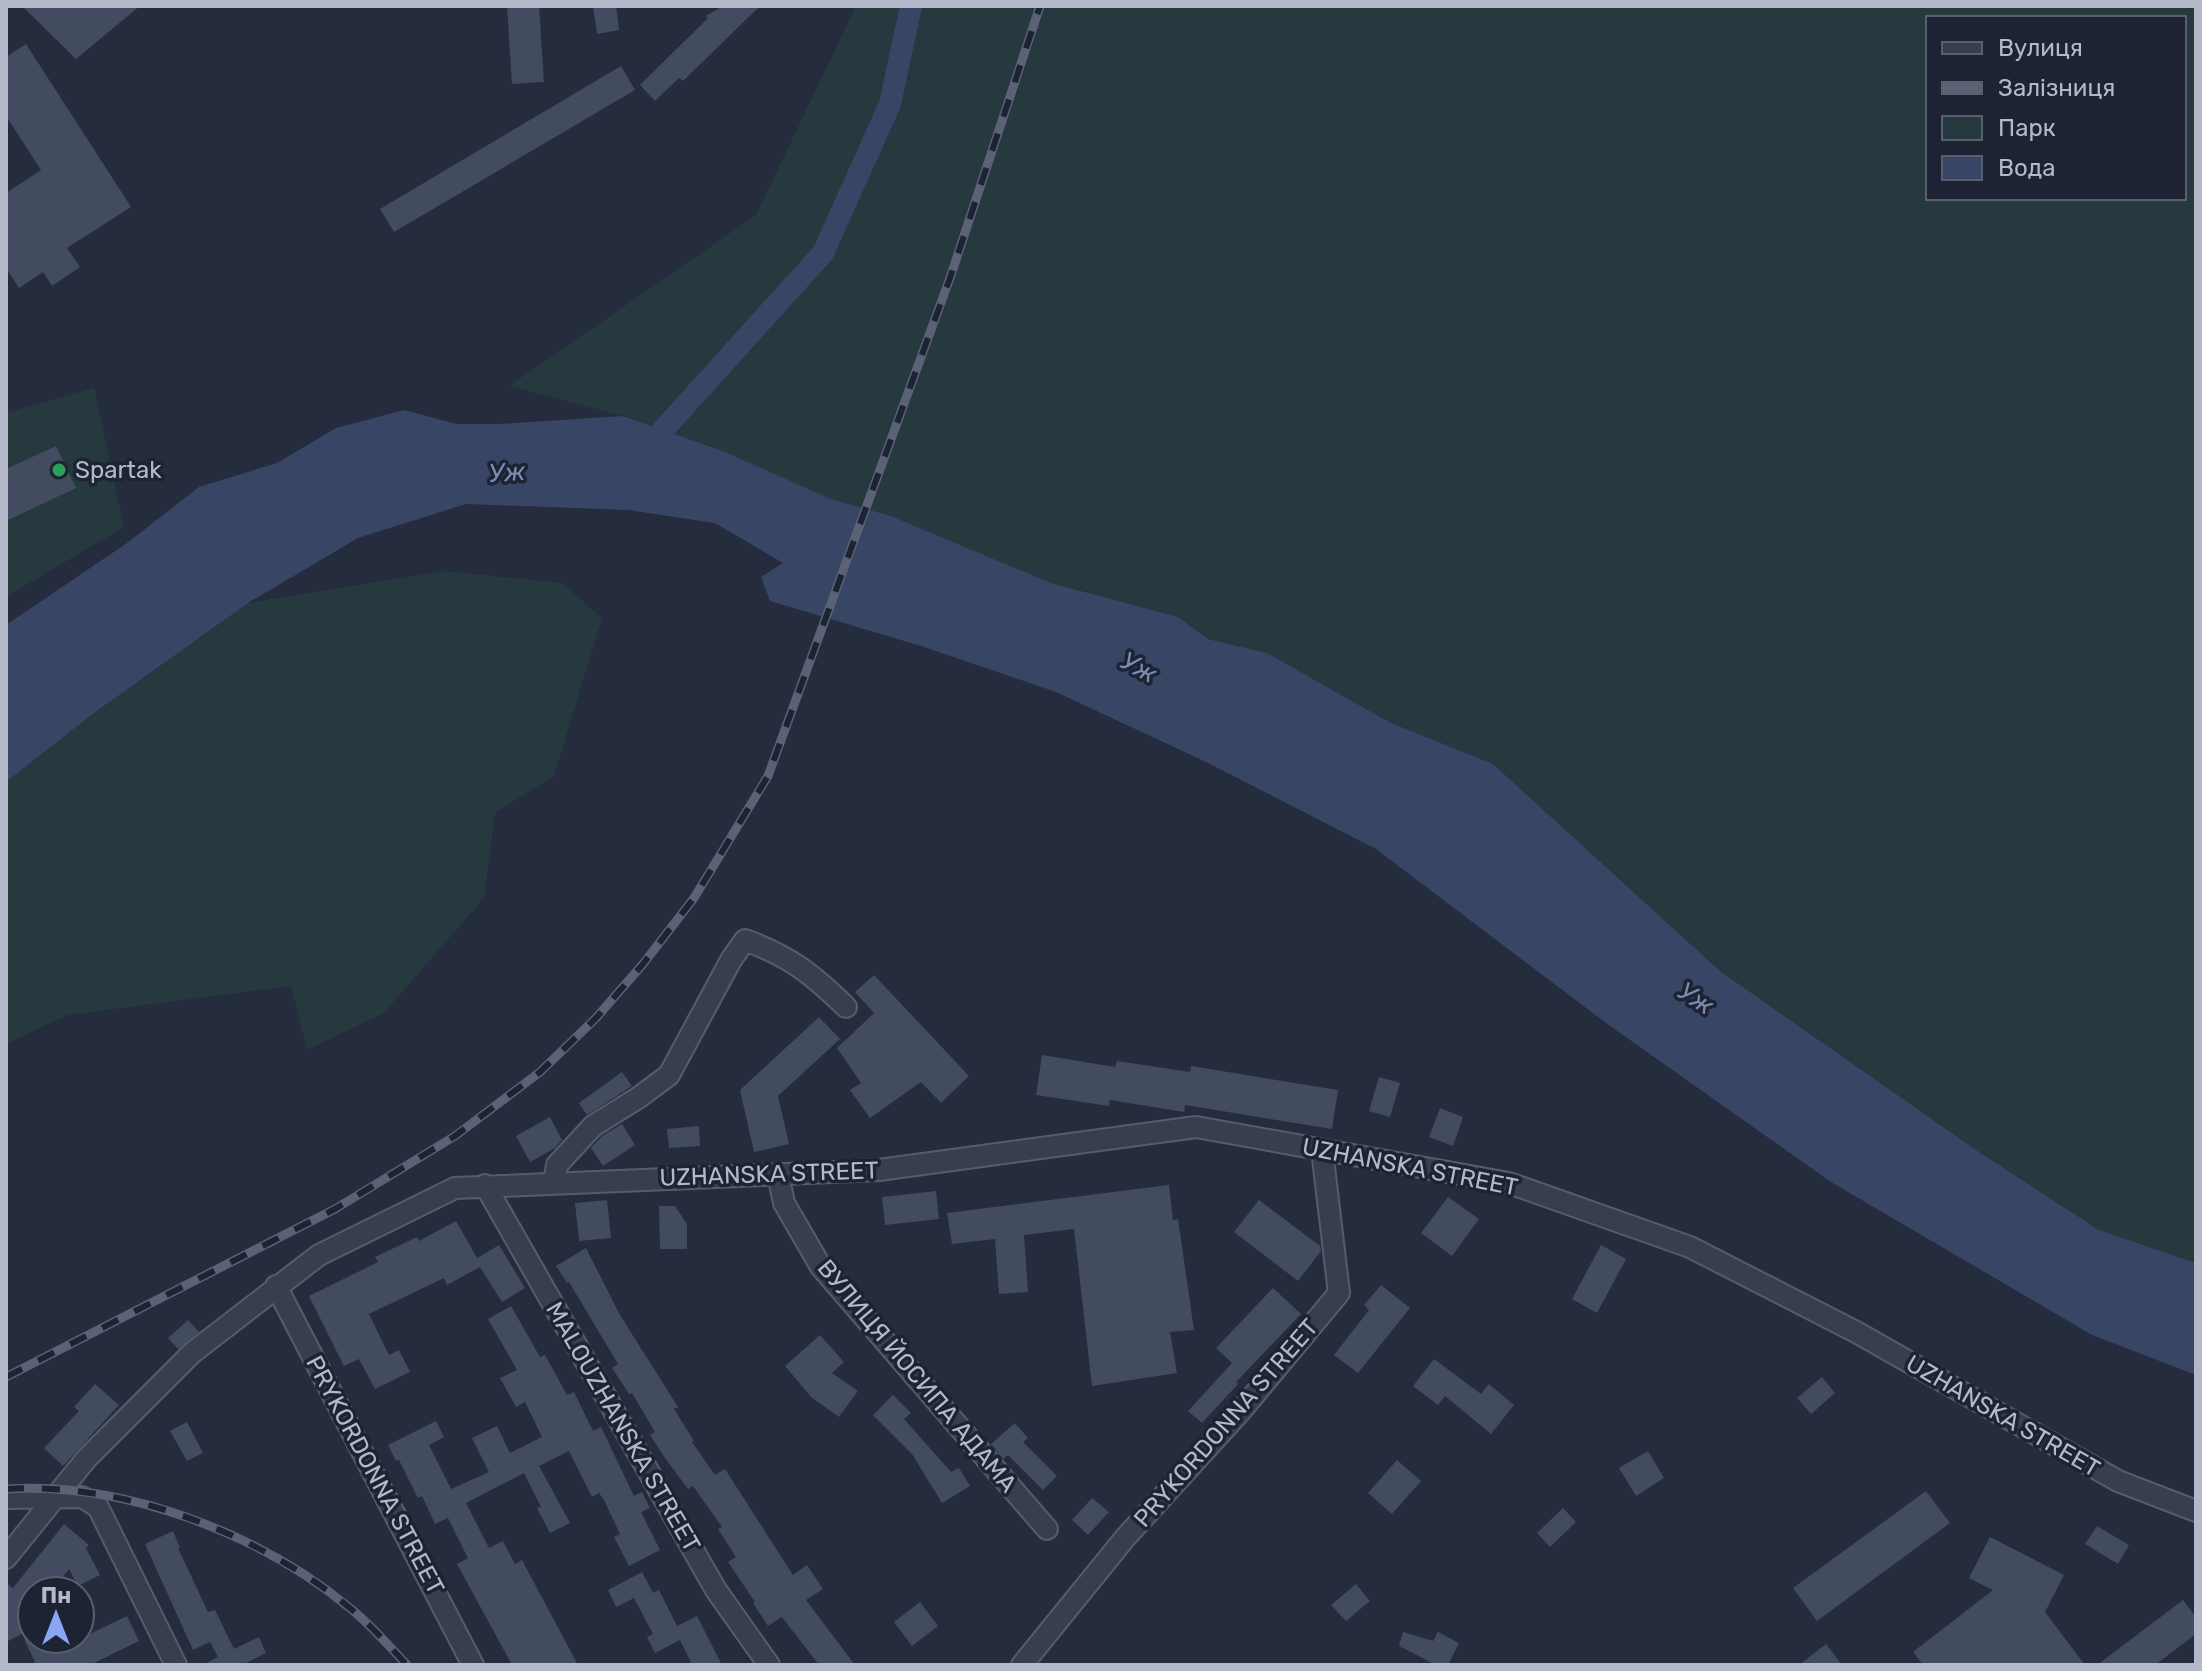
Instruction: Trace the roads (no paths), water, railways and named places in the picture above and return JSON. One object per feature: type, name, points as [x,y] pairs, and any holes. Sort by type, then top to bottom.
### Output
[{"type":"street","points":[[554,1182],[557,1165],[593,1126],[669,1075],[745,940],[775,951],[808,971],[846,1007]]},
{"type":"street","name":"UZHANSKA STREET","points":[[6,1558],[87,1458],[192,1353],[319,1255],[455,1188],[879,1170],[1196,1127],[1509,1183],[1690,1247],[1858,1333],[2118,1481],[2196,1511]]},
{"type":"street","name":"PRYKORDONNA STREET","points":[[1022,1665],[1125,1538],[1240,1412],[1339,1293],[1322,1150]]},
{"type":"street","name":"ВУЛИЦЯ ЙОСИПА АДАМА","points":[[778,1174],[784,1203],[821,1267],[1047,1529]]},
{"type":"street","name":"MALOUZHANSKA STREET","points":[[485,1185],[716,1590],[769,1665]]},
{"type":"street","name":"PRYKORDONNA STREET","points":[[276,1286],[473,1665]]},
{"type":"street","points":[[6,1498],[82,1497],[98,1507],[176,1665]]},
{"type":"water","name":"Уж","points":[[404,410],[457,424],[623,416],[723,451],[831,499],[891,516],[1051,583],[1178,617],[1208,639],[1267,653],[1389,722],[1493,764],[1720,971],[1979,1152],[2099,1230],[2196,1263],[2196,1375],[2092,1335],[1831,1182],[1606,1023],[1376,849],[1204,761],[1056,692],[921,646],[770,601],[761,577],[783,563],[715,523],[628,510],[466,504],[358,538],[248,603],[94,713],[6,782],[6,625],[127,543],[199,487],[277,463],[336,428]]},
{"type":"waterway","points":[[644,451],[823,253],[890,104],[911,6]]},
{"type":"railway","points":[[6,1377],[335,1209],[455,1136],[540,1072],[596,1018],[694,898],[768,776],[950,278],[1040,6]]},
{"type":"railway","points":[[6,1489],[51,1489],[97,1494],[189,1518],[233,1536],[276,1557],[315,1582],[358,1615],[407,1665]]},
{"type":"place","name":"Spartak","points":[[59,470]]}]
